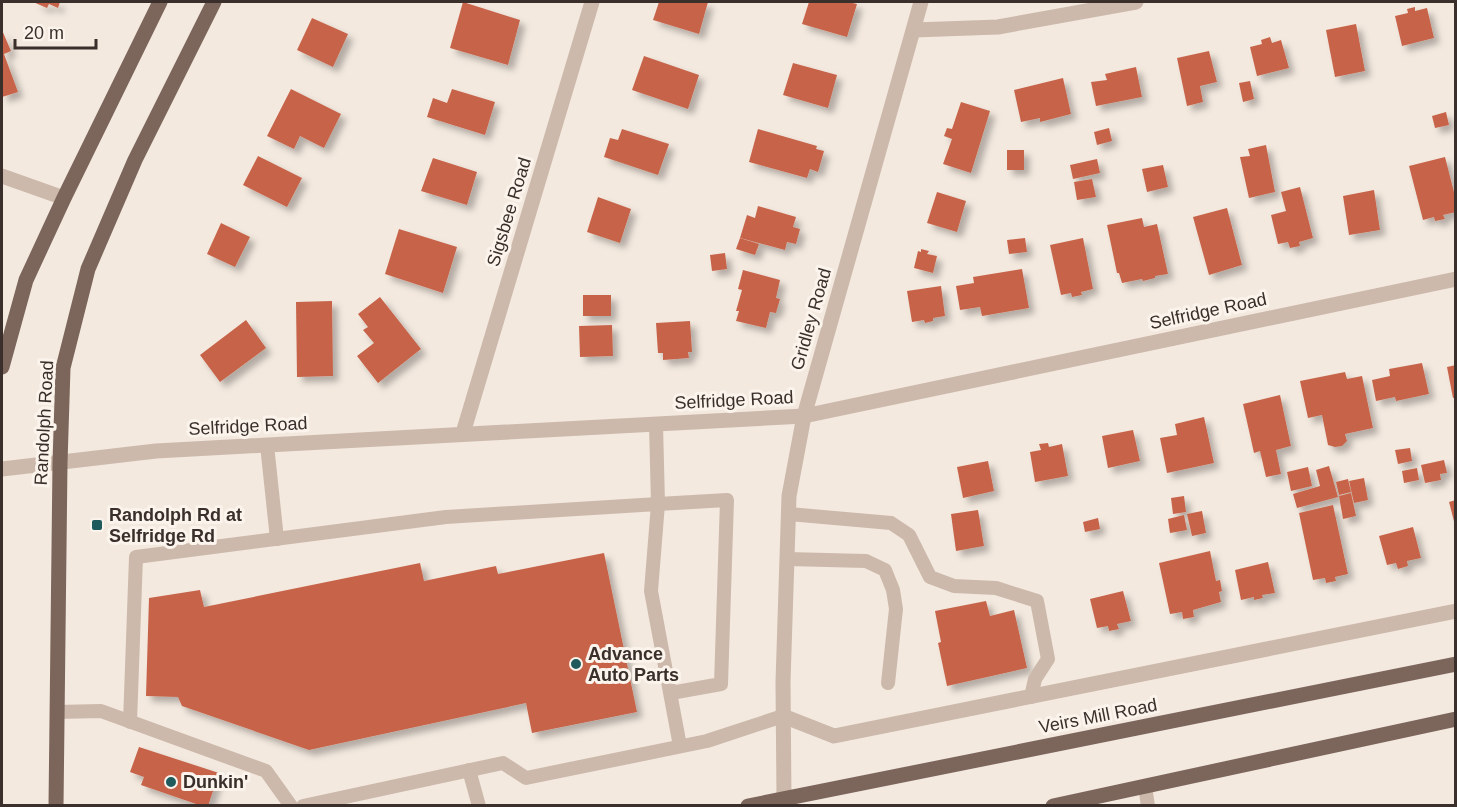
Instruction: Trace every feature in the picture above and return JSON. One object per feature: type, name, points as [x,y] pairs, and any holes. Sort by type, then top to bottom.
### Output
[{"type":"main road","points":[[2,367],[26,280],[160,2]]},
{"type":"main road","name":"Randolph Road","points":[[56,806],[63,368],[88,269],[135,160],[214,2]]},
{"type":"main road","name":"Veirs Mill Road","points":[[748,806],[782,803],[1455,664]]},
{"type":"main road","points":[[1053,806],[1455,719]]},
{"type":"street","name":"Sigsbee Road","points":[[463,433],[592,2]]},
{"type":"street","name":"Gridley Road","points":[[782,803],[789,496],[804,416],[921,2]]},
{"type":"street","points":[[914,30],[998,27],[1136,2]]},
{"type":"street","points":[[2,176],[64,198]]},
{"type":"street","name":"Selfridge Road","points":[[2,469],[156,451],[804,416],[1455,279]]},
{"type":"street","points":[[783,716],[834,736],[1455,611]]},
{"type":"lane","points":[[656,424],[658,504],[651,591],[680,746]]},
{"type":"lane","points":[[267,445],[277,539]]},
{"type":"lane","points":[[130,722],[136,557],[446,517],[727,500],[721,684],[670,693]]},
{"type":"lane","points":[[789,514],[891,523],[909,535],[930,577],[954,586],[996,588],[1037,601],[1048,659],[1035,679],[1031,697]]},
{"type":"lane","points":[[787,559],[866,561],[885,570],[893,590],[896,609],[888,683]]},
{"type":"lane","points":[[57,712],[101,711],[266,771],[291,806]]},
{"type":"lane","points":[[303,806],[503,763],[526,778],[707,741],[783,716]]},
{"type":"lane","points":[[470,770],[479,806]]},
{"type":"lane","points":[[1145,786],[1148,806]]},
{"type":"building","points":[[33,2],[60,2],[58,8],[49,4],[47,8]]},
{"type":"building","points":[[463,2],[520,20],[508,65],[450,48]]},
{"type":"building","points":[[659,2],[708,2],[699,34],[653,20]]},
{"type":"building","points":[[809,2],[857,4],[847,37],[802,24]]},
{"type":"building","points":[[1415,7],[1415,11],[1427,8],[1434,38],[1402,46],[1395,16],[1408,13],[1407,9]]},
{"type":"building","points":[[312,18],[348,34],[333,67],[297,50]]},
{"type":"building","points":[[1356,24],[1365,71],[1335,77],[1326,30]]},
{"type":"building","points":[[2,30],[11,51],[4,54],[18,92],[2,97]]},
{"type":"building","points":[[1270,37],[1272,43],[1281,40],[1289,68],[1257,76],[1250,47],[1262,44],[1261,40]]},
{"type":"building","points":[[1209,51],[1217,82],[1200,86],[1203,102],[1187,106],[1177,58]]},
{"type":"building","points":[[644,56],[699,75],[688,109],[632,90]]},
{"type":"building","points":[[793,63],[837,75],[828,108],[783,95]]},
{"type":"building","points":[[1136,67],[1142,97],[1096,106],[1091,82],[1107,80],[1105,74]]},
{"type":"building","points":[[1063,78],[1071,114],[1040,122],[1040,118],[1021,122],[1014,90]]},
{"type":"building","points":[[1250,81],[1254,99],[1243,102],[1239,83]]},
{"type":"building","points":[[291,89],[341,114],[324,148],[300,136],[294,149],[267,136]]},
{"type":"building","points":[[452,89],[495,102],[485,135],[427,117],[433,98],[447,103]]},
{"type":"building","points":[[961,102],[990,111],[971,173],[943,164],[952,139],[944,136],[947,128],[952,129]]},
{"type":"building","points":[[1446,112],[1449,125],[1435,128],[1432,116]]},
{"type":"building","points":[[1109,128],[1112,141],[1097,145],[1094,132]]},
{"type":"building","points":[[622,129],[669,144],[658,175],[604,157],[610,138],[618,140]]},
{"type":"building","points":[[758,129],[817,146],[816,149],[824,151],[818,172],[810,169],[807,178],[749,162]]},
{"type":"building","points":[[1266,145],[1275,192],[1249,198],[1240,157],[1250,156],[1248,149]]},
{"type":"building","points":[[1007,150],[1024,150],[1024,170],[1007,170]]},
{"type":"building","points":[[258,156],[302,178],[287,207],[243,185]]},
{"type":"building","points":[[1445,157],[1456,200],[1456,212],[1443,215],[1445,219],[1435,221],[1434,217],[1423,220],[1409,166]]},
{"type":"building","points":[[433,158],[477,172],[467,205],[421,191]]},
{"type":"building","points":[[1097,159],[1100,173],[1073,179],[1070,165]]},
{"type":"building","points":[[1163,165],[1168,187],[1147,192],[1142,169]]},
{"type":"building","points":[[1092,179],[1096,197],[1077,200],[1074,182]]},
{"type":"building","points":[[1300,187],[1313,238],[1299,242],[1300,246],[1290,248],[1288,242],[1278,244],[1271,215],[1286,211],[1281,192]]},
{"type":"building","points":[[1374,190],[1380,230],[1349,235],[1343,196]]},
{"type":"building","points":[[937,192],[966,201],[957,232],[927,223]]},
{"type":"building","points":[[598,197],[631,209],[620,243],[587,232]]},
{"type":"building","points":[[758,206],[796,217],[793,227],[800,229],[796,244],[787,242],[785,250],[740,238],[747,215],[755,218]]},
{"type":"building","points":[[1227,208],[1242,265],[1209,275],[1193,217]]},
{"type":"building","points":[[1142,218],[1144,227],[1157,224],[1168,274],[1143,281],[1142,279],[1122,283],[1117,273],[1107,225]]},
{"type":"building","points":[[221,223],[250,237],[235,267],[207,254]]},
{"type":"building","points":[[399,229],[457,247],[443,293],[385,274]]},
{"type":"building","points":[[740,238],[759,244],[755,255],[736,249]]},
{"type":"building","points":[[1025,238],[1027,252],[1009,254],[1007,240]]},
{"type":"building","points":[[1083,238],[1093,289],[1072,297],[1071,293],[1061,295],[1050,245]]},
{"type":"building","points":[[921,249],[929,251],[927,254],[937,256],[933,273],[914,268],[918,251],[921,252]]},
{"type":"building","points":[[725,253],[727,269],[712,271],[710,255]]},
{"type":"building","points":[[1022,269],[1029,308],[982,316],[980,307],[960,310],[956,286],[974,283],[973,277]]},
{"type":"building","points":[[743,270],[780,280],[776,298],[780,299],[776,313],[770,312],[766,328],[736,321],[739,311],[736,311],[742,290],[738,289]]},
{"type":"building","points":[[941,286],[945,316],[933,318],[933,321],[925,323],[924,320],[912,322],[907,291]]},
{"type":"building","points":[[583,295],[611,295],[611,316],[583,316]]},
{"type":"building","points":[[380,297],[421,349],[378,383],[357,356],[374,343],[363,330],[368,327],[358,314]]},
{"type":"building","points":[[332,301],[333,376],[297,377],[296,302]]},
{"type":"building","points":[[246,320],[266,348],[220,382],[200,355]]},
{"type":"building","points":[[690,321],[692,352],[688,352],[689,358],[663,360],[663,353],[658,353],[656,323]]},
{"type":"building","points":[[612,325],[613,356],[580,357],[579,326]]},
{"type":"building","points":[[1422,363],[1429,394],[1396,401],[1395,397],[1376,401],[1372,380],[1390,376],[1389,369]]},
{"type":"building","points":[[1456,365],[1456,397],[1453,398],[1447,367]]},
{"type":"building","points":[[1345,372],[1347,379],[1362,376],[1373,428],[1345,434],[1347,441],[1342,446],[1335,447],[1328,445],[1322,415],[1308,418],[1300,381]]},
{"type":"building","points":[[1280,395],[1291,446],[1276,450],[1281,474],[1266,477],[1260,451],[1254,453],[1243,404]]},
{"type":"building","points":[[1204,417],[1214,463],[1167,473],[1160,438],[1177,435],[1175,424]]},
{"type":"building","points":[[1133,430],[1140,461],[1108,468],[1102,436]]},
{"type":"building","points":[[1048,443],[1049,447],[1062,444],[1068,476],[1035,482],[1030,452],[1041,450],[1039,444]]},
{"type":"building","points":[[1410,448],[1412,461],[1398,464],[1395,450]]},
{"type":"building","points":[[1444,460],[1447,473],[1440,474],[1441,480],[1425,483],[1421,465]]},
{"type":"building","points":[[988,461],[994,491],[963,498],[957,467]]},
{"type":"building","points":[[1329,466],[1338,497],[1297,508],[1293,494],[1320,486],[1316,470]]},
{"type":"building","points":[[1308,467],[1312,486],[1291,491],[1287,472]]},
{"type":"building","points":[[1417,468],[1419,480],[1404,483],[1402,471]]},
{"type":"building","points":[[1364,478],[1368,500],[1354,503],[1349,481]]},
{"type":"building","points":[[1348,479],[1351,492],[1339,495],[1336,482]]},
{"type":"building","points":[[1351,493],[1356,516],[1343,519],[1339,496]]},
{"type":"building","points":[[1184,496],[1186,512],[1173,514],[1171,498]]},
{"type":"building","points":[[1456,500],[1456,525],[1455,525],[1449,502]]},
{"type":"building","points":[[1333,505],[1348,574],[1335,577],[1336,581],[1326,583],[1325,578],[1313,580],[1299,513]]},
{"type":"building","points":[[978,510],[984,546],[956,551],[951,514]]},
{"type":"building","points":[[1202,511],[1206,533],[1192,536],[1187,514]]},
{"type":"building","points":[[1184,515],[1187,530],[1170,533],[1168,519]]},
{"type":"building","points":[[1098,518],[1100,529],[1085,532],[1083,522]]},
{"type":"building","points":[[1413,527],[1421,558],[1407,561],[1408,566],[1398,569],[1396,563],[1387,565],[1379,536]]},
{"type":"building","points":[[1210,551],[1216,581],[1220,580],[1221,602],[1193,610],[1194,617],[1183,619],[1182,612],[1170,614],[1159,563]]},
{"type":"building","points":[[604,553],[637,712],[532,733],[526,703],[309,750],[182,706],[178,697],[146,696],[149,598],[200,590],[204,607],[420,563],[424,581],[496,566],[498,574]]},
{"type":"building","points":[[1268,562],[1275,593],[1262,595],[1263,598],[1254,600],[1254,597],[1241,600],[1235,570]]},
{"type":"building","points":[[1123,591],[1131,621],[1117,624],[1119,629],[1109,631],[1108,626],[1097,628],[1090,599]]},
{"type":"building","points":[[986,601],[990,616],[1014,610],[1027,668],[947,686],[938,643],[941,642],[935,611]]},
{"type":"building","points":[[139,747],[219,773],[208,806],[141,785],[144,777],[130,772]]},
{"type":"place","name":"Randolph Rd at Selfridge Rd","points":[[97,525]]},
{"type":"place","name":"Advance Auto Parts","points":[[576,664]]},
{"type":"place","name":"Dunkin'","points":[[171,782]]}]
